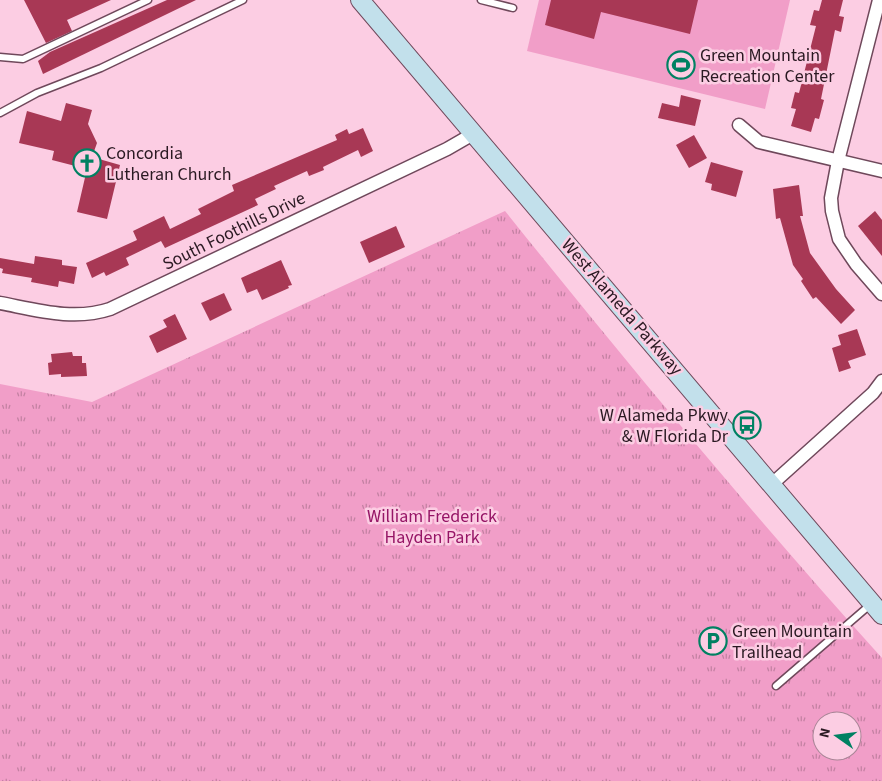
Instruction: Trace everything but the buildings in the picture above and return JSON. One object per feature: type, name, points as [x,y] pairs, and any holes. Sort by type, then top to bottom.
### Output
[{"type":"main road","name":"West Alameda Parkway","points":[[360,0],[877,609]]},
{"type":"street","points":[[879,0],[838,161],[832,198],[834,224],[846,250],[882,294]]},
{"type":"street","points":[[739,125],[759,142],[882,171]]},
{"type":"street","name":"South Foothills Drive","points":[[0,303],[71,315],[90,314],[110,308],[447,149],[473,134]]},
{"type":"street","points":[[772,484],[867,398],[882,381]]},
{"type":"lane","points":[[0,57],[23,59],[148,0]]},
{"type":"lane","points":[[0,113],[37,93],[101,68],[243,0]]},
{"type":"lane","points":[[481,0],[513,8]]},
{"type":"lane","points":[[776,686],[877,609]]},
{"type":"green space","name":"Green Mountain Recreation Center","points":[[539,0],[790,0],[765,109],[527,51]]},
{"type":"green space","name":"William Frederick Hayden Park","points":[[505,211],[690,437],[882,658],[882,781],[0,781],[0,384],[92,402]]},
{"type":"place","name":"Green Mountain Recreation Center","points":[[681,65]]},
{"type":"place","name":"Concordia Lutheran Church","points":[[87,163]]},
{"type":"place","name":"W Alameda Pkwy & W Florida Dr","points":[[747,425]]},
{"type":"place","name":"Green Mountain Trailhead","points":[[713,641]]}]
